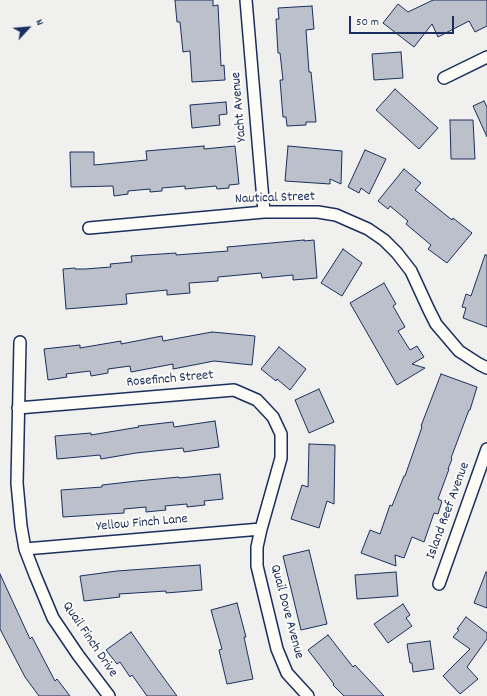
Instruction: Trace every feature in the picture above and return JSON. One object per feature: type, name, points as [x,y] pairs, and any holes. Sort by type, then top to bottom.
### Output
[{"type":"street","name":"Yacht Avenue","points":[[246,0],[264,212]]},
{"type":"street","points":[[444,78],[487,57]]},
{"type":"street","name":"Nautical Street","points":[[89,228],[264,212],[318,212],[336,215],[368,229],[384,240],[397,253],[411,271],[436,324],[460,351],[487,368]]},
{"type":"street","name":"Quail Finch Drive","points":[[20,342],[16,483],[25,549],[53,618],[78,655],[109,696]]},
{"type":"street","name":"Rosefinch Street","points":[[18,408],[234,390],[257,400],[273,417],[281,434],[281,458]]},
{"type":"street","name":"Island Reef Avenue","points":[[439,584],[487,449]]},
{"type":"street","name":"Quail Dove Avenue","points":[[281,458],[261,529],[257,566],[277,649],[287,673],[308,696]]},
{"type":"street","name":"Yellow Finch Lane","points":[[25,549],[261,529]]},
{"type":"building","points":[[175,0],[213,0],[213,6],[218,5],[221,66],[224,65],[225,80],[192,82],[190,51],[183,52],[180,22],[177,22]]},
{"type":"building","points":[[433,0],[487,0],[487,26],[475,32],[469,21],[438,37],[432,24],[414,47],[383,23],[398,4],[408,12]]},
{"type":"building","points":[[312,6],[314,29],[306,30],[309,72],[311,72],[316,122],[306,122],[306,125],[287,126],[286,117],[283,117],[280,80],[283,80],[280,53],[278,53],[276,19],[279,19],[278,8]]},
{"type":"building","points":[[401,52],[403,78],[374,80],[372,54]]},
{"type":"building","points":[[395,89],[438,128],[419,149],[376,110]]},
{"type":"building","points":[[484,101],[487,107],[487,137],[473,106]]},
{"type":"building","points":[[226,102],[227,114],[219,115],[220,125],[192,128],[190,105]]},
{"type":"building","points":[[450,120],[473,120],[475,159],[451,159]]},
{"type":"building","points":[[204,146],[204,149],[235,146],[239,184],[229,185],[229,188],[217,189],[216,186],[185,189],[185,186],[162,188],[162,191],[150,192],[150,189],[128,191],[128,194],[114,196],[113,186],[71,187],[70,152],[94,152],[94,165],[147,160],[146,151]]},
{"type":"building","points":[[288,146],[342,151],[341,184],[330,179],[330,184],[285,181]]},
{"type":"building","points":[[365,150],[386,159],[369,194],[361,188],[359,193],[348,187]]},
{"type":"building","points":[[404,169],[421,183],[415,190],[452,220],[453,218],[472,233],[447,263],[428,249],[431,245],[406,224],[408,221],[390,206],[388,209],[378,201]]},
{"type":"building","points":[[314,240],[317,278],[293,280],[293,275],[262,278],[261,273],[218,277],[218,281],[189,283],[190,293],[167,295],[167,290],[126,294],[127,304],[66,309],[63,269],[111,267],[110,264],[132,262],[131,256],[176,253],[176,255],[228,251],[227,247]]},
{"type":"building","points":[[343,249],[362,263],[342,296],[321,283]]},
{"type":"building","points":[[485,255],[487,255],[487,327],[463,318],[466,308],[462,307],[466,294],[471,296]]},
{"type":"building","points":[[384,283],[396,304],[393,306],[405,327],[398,331],[410,350],[417,346],[424,357],[412,364],[425,368],[397,385],[350,303]]},
{"type":"building","points":[[212,332],[255,336],[252,365],[214,361],[173,369],[173,364],[131,372],[130,366],[108,369],[108,373],[91,376],[90,371],[66,374],[67,377],[48,380],[44,349],[80,345],[80,348],[121,341],[121,344],[162,336],[163,341]]},
{"type":"building","points":[[279,347],[306,369],[290,390],[277,379],[276,381],[261,369]]},
{"type":"building","points":[[441,374],[477,387],[470,410],[451,458],[449,469],[438,499],[442,501],[438,514],[434,513],[424,542],[412,537],[404,558],[395,555],[396,566],[361,553],[370,530],[380,534],[390,505],[392,506],[405,476],[422,427],[421,426]]},
{"type":"building","points":[[319,389],[334,422],[309,433],[295,400]]},
{"type":"building","points":[[215,421],[219,447],[184,452],[183,448],[136,453],[101,459],[100,455],[57,459],[55,436],[91,433],[91,435],[139,427],[138,426],[173,422],[174,427]]},
{"type":"building","points":[[309,444],[335,445],[334,504],[327,501],[319,528],[291,519],[302,485],[308,487]]},
{"type":"building","points":[[220,474],[223,499],[204,501],[205,505],[187,507],[187,504],[165,506],[166,510],[146,512],[146,507],[124,509],[124,513],[63,517],[61,490],[102,487],[102,485],[137,481]]},
{"type":"building","points":[[309,550],[327,624],[301,630],[283,556]]},
{"type":"building","points":[[200,565],[202,590],[166,593],[166,591],[119,594],[120,597],[84,601],[80,576],[117,571]]},
{"type":"building","points":[[396,572],[398,596],[357,599],[355,575]]},
{"type":"building","points":[[486,572],[487,573],[487,608],[474,603]]},
{"type":"building","points":[[0,574],[30,639],[32,637],[55,681],[57,679],[70,696],[39,696],[25,677],[0,629]]},
{"type":"building","points":[[237,603],[246,637],[244,637],[253,679],[227,684],[219,650],[222,649],[211,610]]},
{"type":"building","points":[[403,604],[410,615],[406,618],[412,626],[388,643],[374,624]]},
{"type":"building","points":[[466,617],[487,633],[487,639],[467,667],[478,679],[460,694],[443,676],[470,649],[453,637],[459,630],[457,629]]},
{"type":"building","points":[[131,632],[177,696],[147,696],[132,675],[130,677],[120,662],[117,664],[106,650]]},
{"type":"building","points":[[328,635],[353,667],[355,665],[384,696],[344,696],[333,685],[334,684],[308,650]]},
{"type":"building","points":[[430,641],[434,669],[413,672],[407,644]]}]
